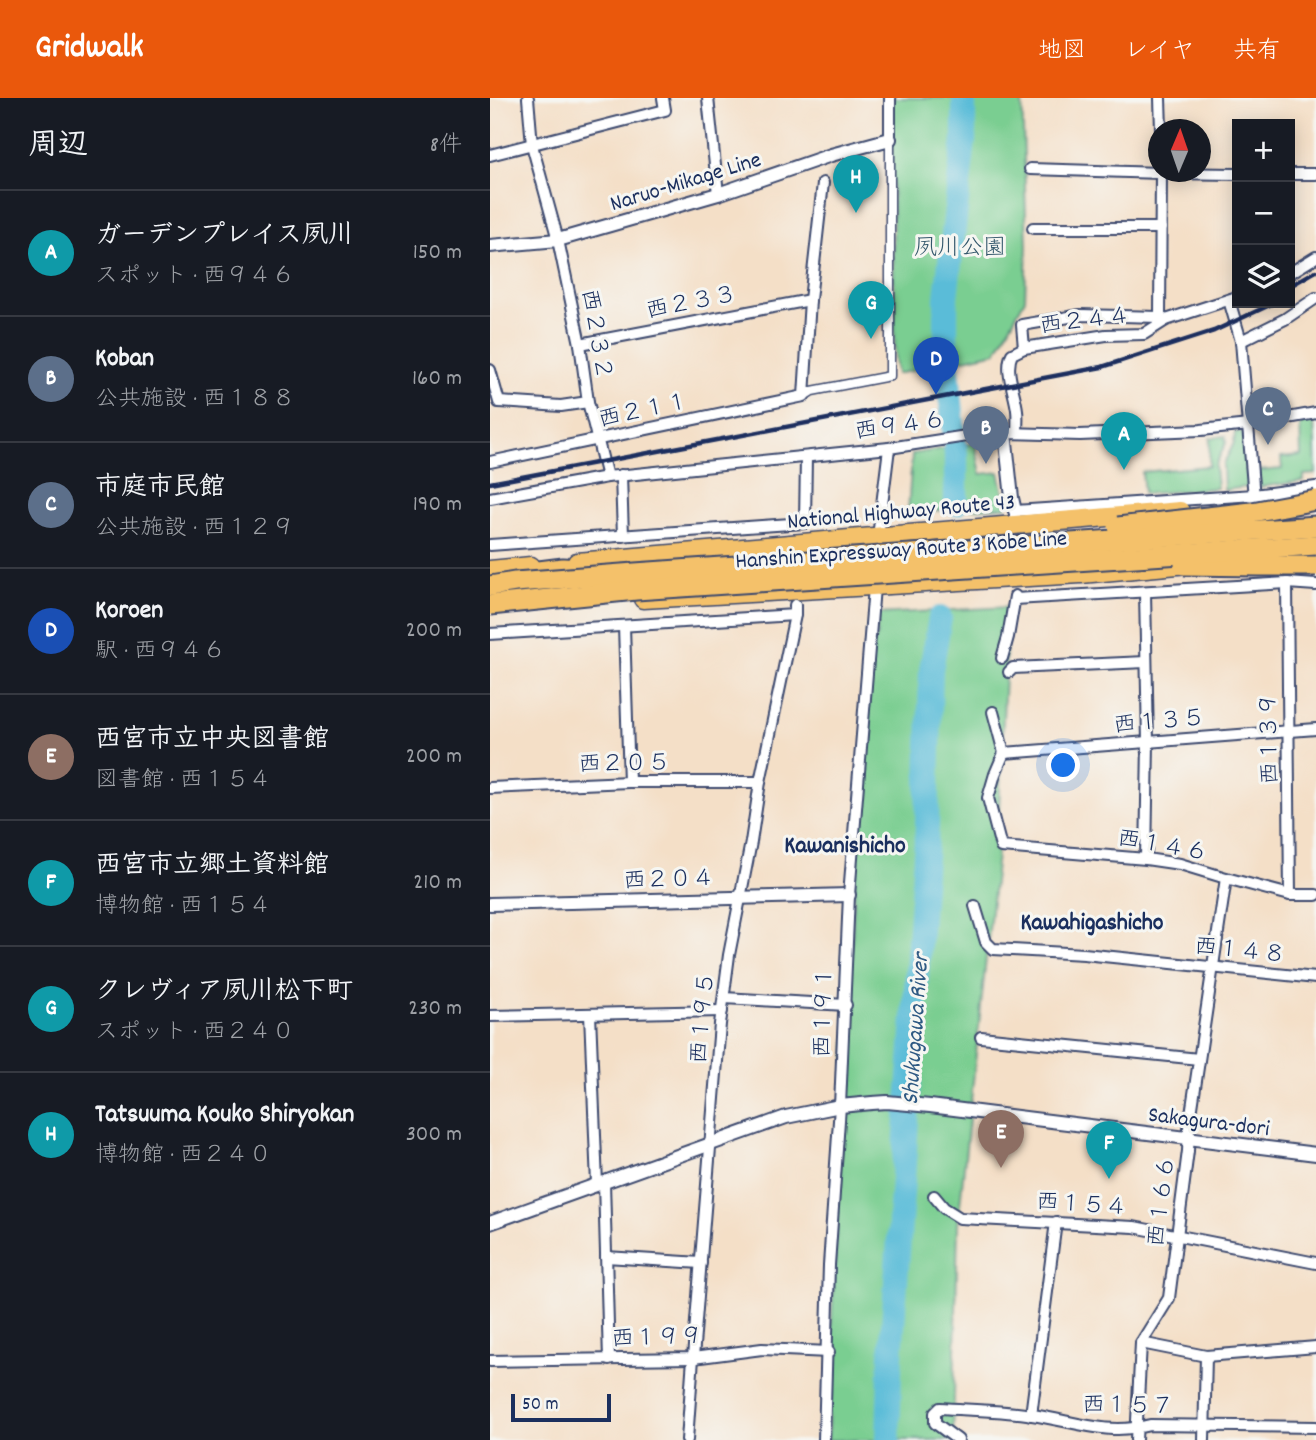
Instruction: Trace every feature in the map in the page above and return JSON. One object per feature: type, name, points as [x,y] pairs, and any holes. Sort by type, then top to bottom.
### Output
[{"type":"highway","name":"National Highway Route 43","points":[[490,570],[879,524],[1254,500],[1316,501]]},
{"type":"highway","points":[[1046,553],[1100,529],[1252,512],[1316,501]]},
{"type":"highway","name":"Hanshin Expressway Route 3 Kobe Line","points":[[490,605],[1316,526]]},
{"type":"highway","name":"Hanshin Expressway Route 3 Kobe Line","points":[[490,586],[635,573],[1046,553],[1316,545]]},
{"type":"highway","points":[[1046,553],[1259,566],[1316,566]]},
{"type":"highway","points":[[490,611],[634,599],[1082,574],[1316,554]]},
{"type":"highway","points":[[490,577],[563,568],[635,573]]},
{"type":"street","name":"西２３２","points":[[528,98],[532,145],[558,240],[580,344],[588,402],[607,477]]},
{"type":"street","points":[[490,155],[665,110],[663,98]]},
{"type":"street","points":[[708,98],[718,194]]},
{"type":"street","points":[[890,98],[890,139]]},
{"type":"street","points":[[1160,98],[1161,119]]},
{"type":"street","name":"Naruo-Mikage Line","points":[[490,246],[558,240],[718,194],[831,155],[890,139]]},
{"type":"street","name":"西２１１","points":[[490,462],[890,376],[890,139]]},
{"type":"street","points":[[1030,169],[1148,172]]},
{"type":"street","points":[[1211,173],[1232,174]]},
{"type":"street","points":[[1295,174],[1316,174]]},
{"type":"street","points":[[1024,348],[1022,325],[1081,315],[1163,318],[1161,182]]},
{"type":"street","points":[[808,393],[810,300],[823,183]]},
{"type":"street","points":[[1033,228],[1161,228]]},
{"type":"street","points":[[1295,269],[1316,257]]},
{"type":"street","name":"西２４４","points":[[1011,433],[1017,411],[1009,360],[1012,354],[1024,348],[1106,335],[1144,334],[1163,318],[1232,298]]},
{"type":"street","points":[[1241,341],[1285,319],[1316,298]]},
{"type":"street","name":"西２３３","points":[[580,344],[810,300]]},
{"type":"street","points":[[1235,308],[1241,341],[1259,557]]},
{"type":"street","points":[[490,370],[499,402],[561,406],[588,402]]},
{"type":"street","name":"西９４６","points":[[490,498],[621,475],[889,448],[973,435],[1080,435],[1201,430],[1316,413]]},
{"type":"street","points":[[1011,433],[1012,498],[1015,514],[1254,500],[1316,486]]},
{"type":"street","points":[[879,524],[889,448]]},
{"type":"street","points":[[490,545],[805,523],[806,457]]},
{"type":"street","points":[[621,475],[623,536]]},
{"type":"street","points":[[1002,658],[1015,598],[1287,583],[1316,585]]},
{"type":"street","name":"西１３９","points":[[1287,583],[1290,895]]},
{"type":"street","name":"西１９１","points":[[824,1440],[843,1099],[851,894],[874,587]]},
{"type":"street","points":[[1145,592],[1148,743],[1146,859]]},
{"type":"street","name":"西１９５","points":[[624,626],[795,610],[729,955],[722,1011],[687,1440]]},
{"type":"street","points":[[490,634],[624,626],[629,782]]},
{"type":"street","points":[[1009,672],[1013,668],[1146,662]]},
{"type":"street","points":[[993,712],[1004,753]]},
{"type":"street","name":"西１３５","points":[[1004,753],[1316,729]]},
{"type":"street","name":"西１４６","points":[[1004,753],[988,798],[1001,847],[1180,864],[1290,895],[1316,895]]},
{"type":"street","name":"西２０５","points":[[490,788],[629,782],[760,782]]},
{"type":"street","name":"西１６６","points":[[1136,1434],[1141,1343],[1169,1298],[1189,1128],[1226,878]]},
{"type":"street","name":"西２０４","points":[[490,904],[851,894]]},
{"type":"street","name":"西１４８","points":[[975,906],[986,942],[993,949],[1084,954],[1316,978]]},
{"type":"street","points":[[724,998],[845,1004]]},
{"type":"street","points":[[490,1016],[722,1011]]},
{"type":"street","points":[[590,1014],[606,1257],[609,1360]]},
{"type":"street","points":[[981,1037],[1199,1059]]},
{"type":"street","name":"Sakagura-dori","points":[[490,1223],[711,1143],[843,1099],[930,1106],[1316,1154]]},
{"type":"street","name":"西１５４","points":[[934,1196],[944,1208],[960,1218],[1134,1227],[1316,1263]]},
{"type":"street","points":[[1031,1415],[1056,1222]]},
{"type":"street","points":[[606,1257],[701,1263]]},
{"type":"street","points":[[1141,1343],[1206,1356],[1316,1347]]},
{"type":"street","name":"西１９９","points":[[490,1361],[693,1359],[762,1349],[827,1352]]},
{"type":"street","points":[[1204,1440],[1206,1356]]},
{"type":"street","name":"西１５７","points":[[958,1440],[935,1423],[935,1413],[940,1408],[1031,1415],[1136,1434],[1150,1425],[1316,1427]]},
{"type":"green space","name":"夙川公園","points":[[891,98],[1022,98],[1027,246],[1025,299],[996,352],[897,374],[895,359]]},
{"type":"green space","points":[[1314,422],[1316,474],[1304,475],[1304,481],[1260,487],[1259,471],[1282,469],[1281,458],[1301,456],[1300,423]]},
{"type":"green space","points":[[1235,432],[1243,432],[1248,487],[1224,490],[1223,465],[1234,443]]},
{"type":"green space","points":[[1225,436],[1226,443],[1215,466],[1217,488],[1144,494],[1142,472],[1209,466],[1210,438]]},
{"type":"green space","points":[[975,443],[981,474],[999,472],[1007,507],[908,512],[912,454]]},
{"type":"green space","points":[[1008,607],[997,854],[958,1224],[953,1440],[828,1440],[829,1371],[856,863],[871,648],[877,636],[877,614]]},
{"type":"waterway","name":"Shukugawa River","points":[[956,504],[956,455],[946,349],[946,297],[964,140],[964,98]]},
{"type":"waterway","name":"Shukugawa River","points":[[888,1440],[890,1370],[927,826],[931,670],[940,618]]},
{"type":"railway","points":[[1295,283],[1316,271]]},
{"type":"railway","points":[[490,483],[1102,367],[1214,331],[1263,308]]},
{"type":"place","name":"Tatsuuma Kouko Shiryokan","points":[[856,213]]},
{"type":"place","name":"クレヴィア夙川松下町","points":[[871,339]]},
{"type":"place","name":"Koroen","points":[[936,395]]},
{"type":"place","name":"市庭市民館","points":[[1268,445]]},
{"type":"place","name":"Koban","points":[[986,464]]},
{"type":"place","name":"ガーデンプレイス夙川","points":[[1124,470]]},
{"type":"place","name":"西宮市立中央図書館","points":[[1001,1168]]},
{"type":"place","name":"西宮市立郷土資料館","points":[[1109,1179]]},
{"type":"district","name":"Kawanishicho","points":[[845,844]]},
{"type":"district","name":"Kawahigashicho","points":[[1092,921]]}]
